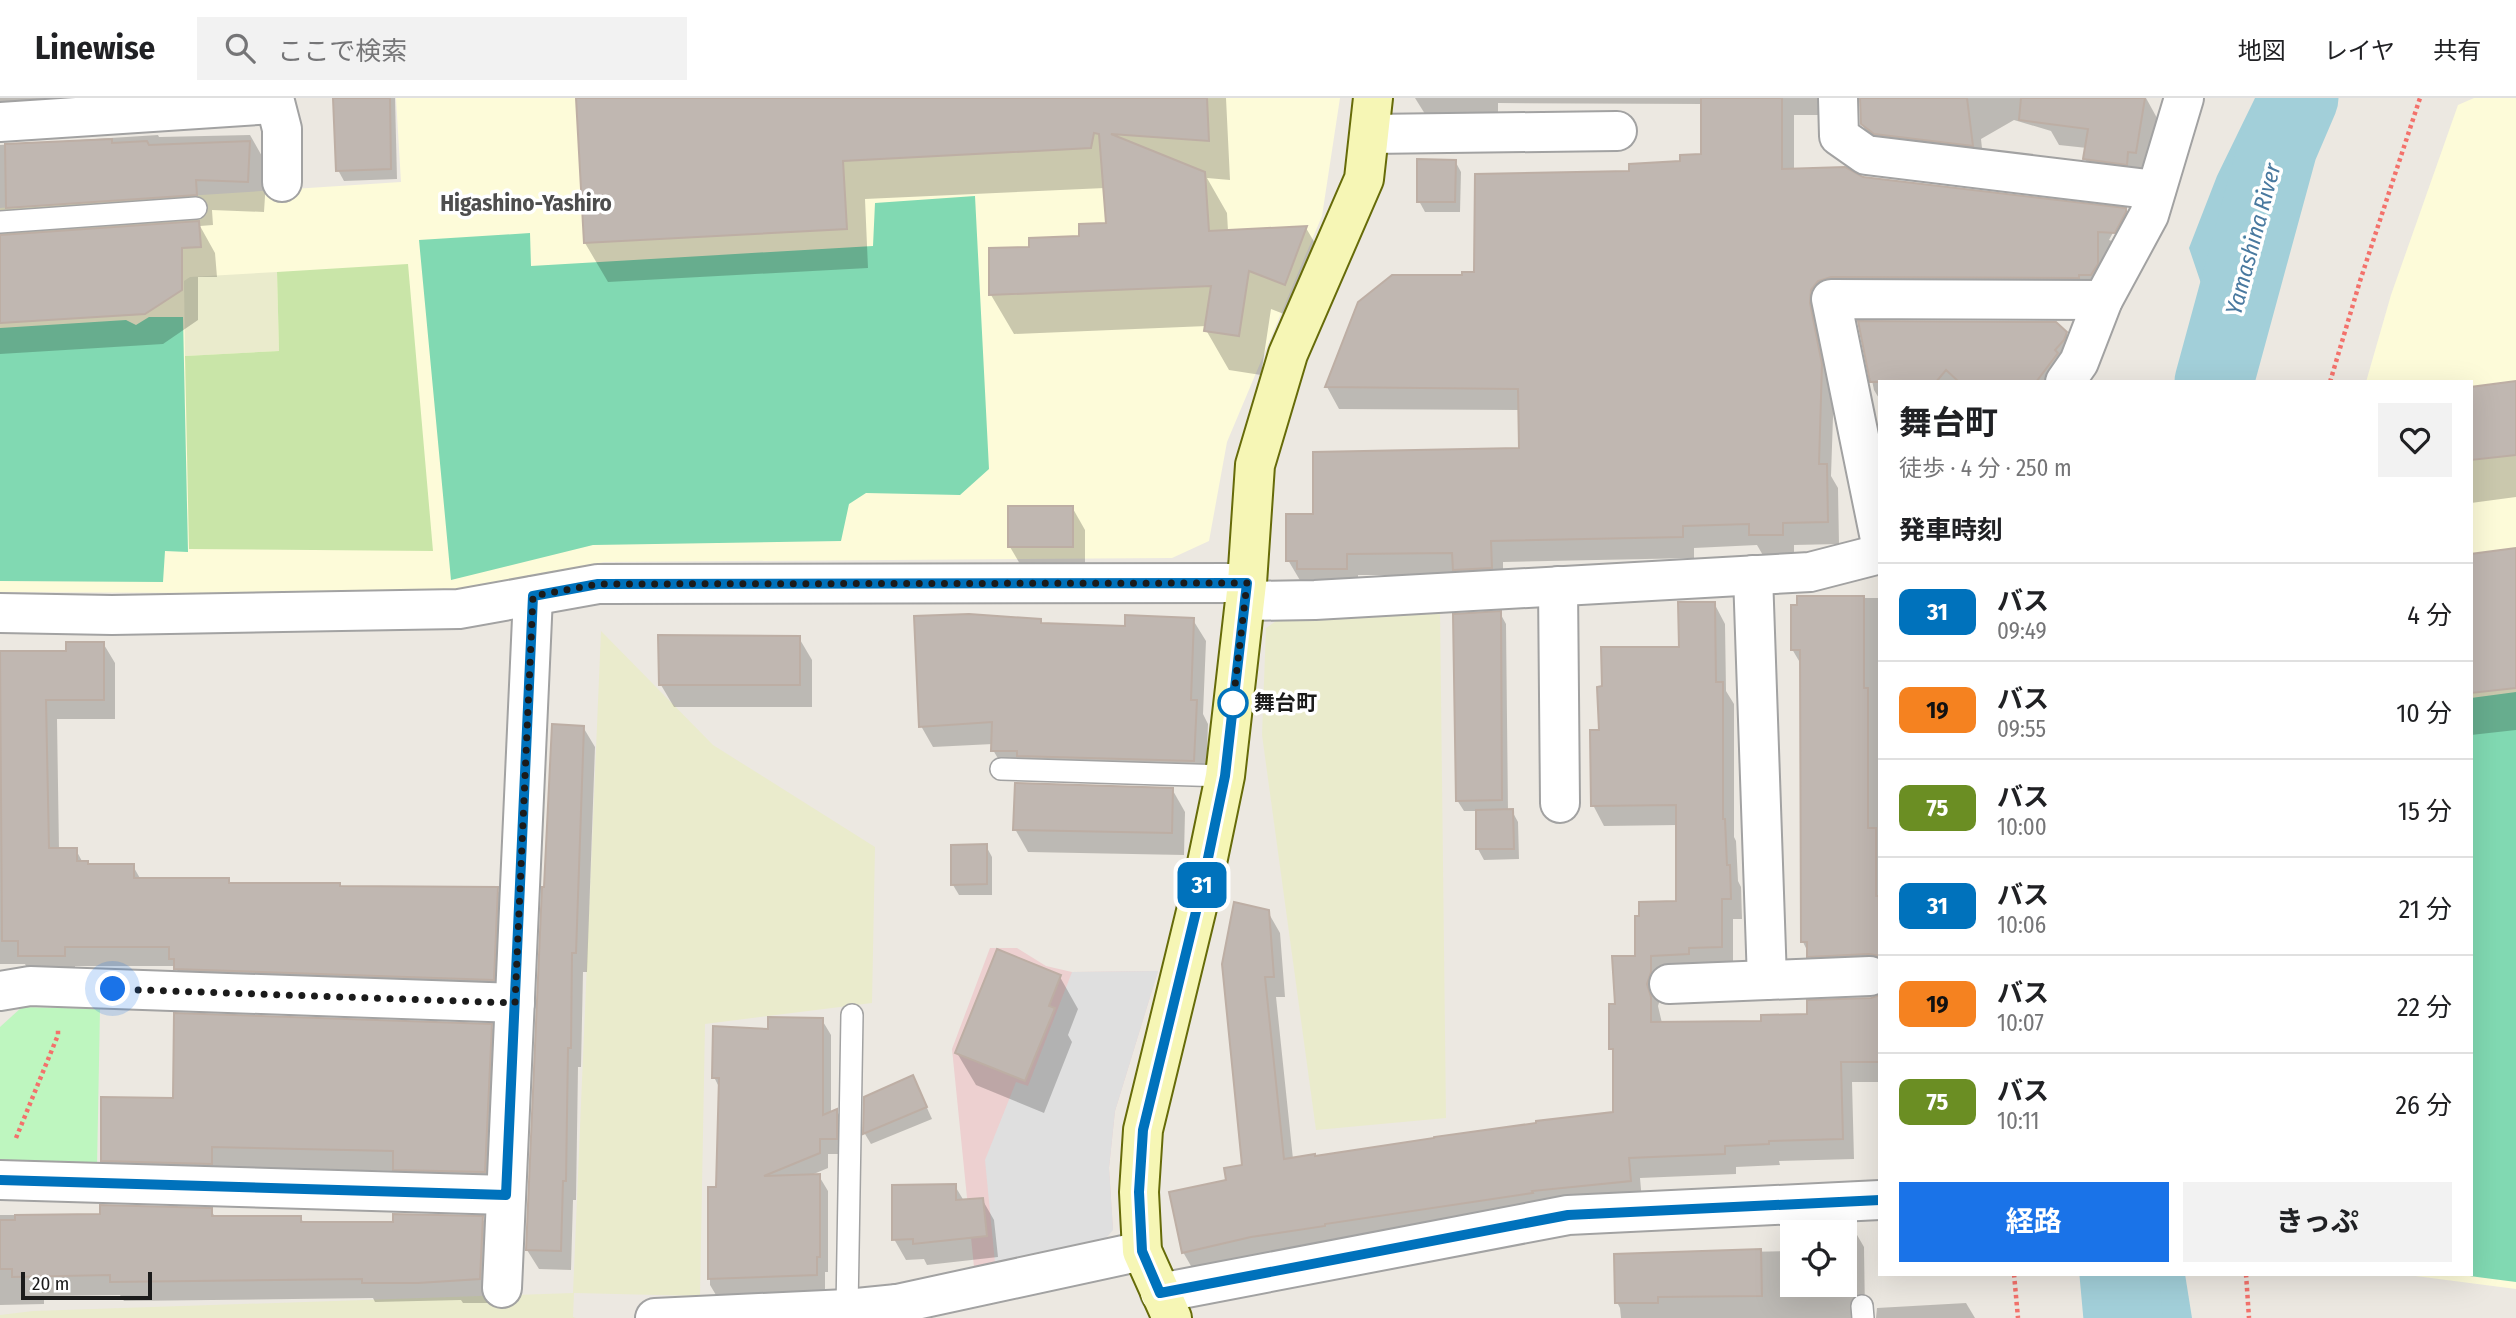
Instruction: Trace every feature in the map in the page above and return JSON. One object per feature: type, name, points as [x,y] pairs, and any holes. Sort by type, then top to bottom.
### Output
[{"type":"street","points":[[1838,98],[1839,136],[1866,155],[2156,190]]},
{"type":"street","points":[[2066,380],[2079,362],[2103,300],[2149,215],[2184,98]]},
{"type":"street","points":[[0,122],[274,101],[282,129],[282,181]]},
{"type":"street","points":[[1617,131],[1371,116],[1364,179],[1288,354],[1255,465],[1246,592],[1225,776],[1202,887],[1143,1130],[1139,1192],[1142,1251],[1166,1305],[1568,1215],[1878,1200]]},
{"type":"street","points":[[1878,530],[1831,299],[2103,300]]},
{"type":"street","points":[[0,613],[112,615],[459,609],[598,584],[1246,592],[1315,600],[1810,572],[1878,555]]},
{"type":"street","points":[[1753,575],[1767,980]]},
{"type":"street","points":[[1558,586],[1560,803]]},
{"type":"street","points":[[502,1288],[533,596]]},
{"type":"street","points":[[1669,984],[1870,976]]},
{"type":"street","points":[[0,991],[30,986],[515,1003]]},
{"type":"street","points":[[6,1180],[506,1195]]},
{"type":"street","points":[[655,1318],[847,1310],[897,1311],[1142,1251]]},
{"type":"lane","points":[[0,222],[196,208]]},
{"type":"lane","points":[[1001,769],[1225,776]]},
{"type":"lane","points":[[847,1310],[852,1015]]},
{"type":"path","points":[[2331,380],[2420,98]]},
{"type":"path","points":[[6,1180],[15,1142],[58,1035],[59,987]]},
{"type":"path","points":[[2014,1276],[2018,1318]]},
{"type":"path","points":[[2246,1276],[2249,1318]]},
{"type":"shaded area","points":[[396,98],[1340,98],[1322,216],[1227,442],[1209,541],[1172,558],[604,562],[436,594],[0,592],[0,208],[401,182]]},
{"type":"shaded area","points":[[2474,98],[2516,98],[2516,1289],[2415,1276],[2473,1276],[2473,380],[2367,380],[2391,295],[2458,105]]},
{"type":"shaded area","points":[[990,948],[1017,948],[1046,966],[1072,972],[1158,971],[1115,1111],[1109,1168],[1113,1230],[975,1277],[952,1049]]},
{"type":"shaded area","points":[[1158,971],[1115,1111],[1109,1168],[1113,1230],[1096,1250],[996,1273],[985,1160],[1016,1082],[1028,1086],[1072,972]]},
{"type":"green space","points":[[975,196],[989,469],[960,495],[866,493],[849,504],[841,541],[593,545],[451,580],[419,240],[530,233],[531,266],[873,246],[875,203]]},
{"type":"green space","points":[[408,264],[433,551],[189,549],[185,356],[279,351],[277,272]]},
{"type":"green space","points":[[277,272],[279,351],[185,356],[184,281],[190,277]]},
{"type":"green space","points":[[149,317],[183,317],[188,552],[165,551],[163,582],[0,581],[0,328],[126,320],[136,325]]},
{"type":"green space","points":[[1440,609],[1446,1118],[1316,1130],[1262,735],[1266,628],[1285,615]]},
{"type":"green space","points":[[601,631],[713,745],[875,847],[872,1003],[705,1024],[700,1296],[574,1293],[573,1317],[576,1318],[0,1318],[0,1315],[33,1311],[573,1293]]},
{"type":"green space","points":[[2516,692],[2516,1282],[2470,1276],[2473,1276],[2473,698]]},
{"type":"green space","points":[[22,1007],[100,1009],[97,1168],[0,1165],[0,1027]]},
{"type":"water","points":[[2255,98],[2315,98],[2239,215],[2231,380],[2189,380],[2208,304],[2189,248],[2217,176]]},
{"type":"water","points":[[2149,1276],[2185,1276],[2192,1318],[2146,1318]]},
{"type":"building","points":[[333,98],[390,98],[391,169],[336,171]]},
{"type":"building","points":[[576,98],[1207,98],[1209,141],[1111,134],[1205,172],[1209,231],[1307,226],[1285,285],[1249,271],[1239,336],[1204,331],[1211,286],[989,295],[989,248],[1029,247],[1029,238],[1079,236],[1079,224],[1106,223],[1099,134],[1094,133],[1091,148],[843,161],[847,229],[584,243]]},
{"type":"building","points":[[1701,98],[1782,98],[1782,169],[1845,167],[1863,177],[2126,208],[2126,212],[2115,233],[2098,232],[2098,264],[2091,275],[2079,275],[2079,278],[1831,277],[1818,281],[1811,290],[1810,303],[1822,364],[1819,464],[1827,464],[1828,522],[1783,523],[1783,535],[1749,535],[1749,524],[1683,526],[1683,537],[1491,541],[1492,568],[1453,570],[1452,553],[1347,554],[1347,569],[1297,569],[1297,561],[1286,561],[1286,514],[1313,514],[1313,452],[1519,448],[1518,389],[1325,387],[1358,302],[1392,275],[1462,275],[1462,272],[1474,272],[1475,174],[1629,171],[1629,164],[1680,161],[1680,155],[1701,154]]},
{"type":"building","points":[[1860,98],[1967,98],[1973,146],[1874,134],[1861,124]]},
{"type":"building","points":[[2021,98],[2145,98],[2136,153],[2128,152],[2127,165],[2083,159],[2088,129],[2019,120]]},
{"type":"building","points":[[112,139],[112,143],[147,141],[149,145],[250,141],[248,182],[196,180],[197,195],[6,208],[5,144]]},
{"type":"building","points":[[1417,159],[1456,160],[1455,202],[1417,202]]},
{"type":"building","points":[[199,221],[201,247],[182,248],[182,290],[145,314],[0,323],[0,235]]},
{"type":"building","points":[[1858,321],[2056,322],[2067,332],[2055,350],[2058,353],[2038,380],[1957,380],[1946,370],[1938,380],[1870,382]]},
{"type":"building","points":[[2516,381],[2516,455],[2473,460],[2473,387]]},
{"type":"building","points":[[1008,506],[1073,506],[1073,547],[1008,547]]},
{"type":"building","points":[[2516,548],[2516,688],[2473,693],[2473,554]]},
{"type":"building","points":[[1797,596],[1864,596],[1864,688],[1868,688],[1868,828],[1876,828],[1878,956],[1807,957],[1807,942],[1801,942],[1800,650],[1791,650],[1791,605],[1797,605]]},
{"type":"building","points":[[1678,602],[1715,602],[1716,682],[1723,682],[1723,819],[1727,865],[1730,865],[1731,899],[1722,899],[1722,947],[1689,948],[1689,954],[1651,956],[1651,972],[1647,984],[1651,997],[1651,1022],[1761,1021],[1761,1015],[1807,1014],[1807,1000],[1878,996],[1878,1062],[1841,1062],[1843,1139],[1769,1141],[1769,1144],[1725,1146],[1725,1154],[1629,1158],[1631,1181],[1532,1191],[1533,1193],[1325,1224],[1182,1253],[1169,1192],[1226,1180],[1224,1168],[1242,1165],[1222,964],[1234,902],[1269,910],[1274,977],[1265,977],[1284,1159],[1613,1112],[1613,1049],[1609,1049],[1609,1004],[1615,1004],[1612,956],[1635,956],[1635,916],[1639,916],[1639,902],[1676,901],[1676,805],[1591,806],[1590,730],[1599,730],[1597,687],[1602,686],[1601,647],[1679,647]]},
{"type":"building","points":[[1501,611],[1502,800],[1456,801],[1453,614]]},
{"type":"building","points":[[969,614],[1041,619],[1041,623],[1125,626],[1125,615],[1194,618],[1191,700],[1197,700],[1194,761],[1017,756],[1017,751],[991,751],[992,722],[919,727],[914,616]]},
{"type":"building","points":[[658,635],[800,636],[800,685],[659,685]]},
{"type":"building","points":[[66,642],[104,642],[104,700],[46,700],[49,848],[77,848],[77,861],[88,861],[88,864],[134,864],[134,878],[229,878],[229,883],[340,883],[340,886],[498,887],[494,980],[174,969],[174,959],[169,959],[169,947],[65,947],[65,956],[18,956],[18,941],[2,941],[0,651],[66,651]]},
{"type":"building","points":[[552,724],[584,726],[561,1251],[526,1250]]},
{"type":"building","points":[[1015,783],[1173,788],[1172,833],[1013,830]]},
{"type":"building","points":[[1513,809],[1514,849],[1476,849],[1476,810]]},
{"type":"building","points":[[987,844],[987,884],[951,885],[951,845]]},
{"type":"building","points":[[997,949],[1061,975],[1049,1006],[1055,1008],[1025,1081],[955,1053]]},
{"type":"building","points":[[174,1013],[492,1024],[485,1172],[393,1170],[393,1151],[212,1147],[212,1164],[101,1161],[101,1097],[173,1098]]},
{"type":"building","points":[[768,1017],[823,1018],[823,1115],[837,1109],[837,1139],[820,1139],[820,1153],[764,1176],[820,1174],[820,1257],[817,1257],[817,1275],[708,1279],[708,1187],[716,1187],[719,1078],[712,1078],[713,1026],[768,1029]]},
{"type":"building","points":[[913,1075],[927,1107],[863,1134],[864,1097]]},
{"type":"building","points":[[956,1184],[956,1200],[983,1198],[987,1236],[913,1244],[913,1239],[892,1240],[892,1185]]},
{"type":"building","points":[[100,1205],[212,1208],[212,1216],[301,1216],[301,1222],[393,1222],[393,1214],[483,1216],[480,1279],[418,1283],[362,1283],[362,1279],[110,1282],[110,1275],[12,1277],[12,1269],[0,1269],[0,1220],[15,1220],[15,1215],[100,1214]]},
{"type":"building","points":[[1761,1249],[1762,1296],[1658,1297],[1658,1303],[1615,1303],[1614,1254]]},
{"type":"waterway","name":"Yamashina River","points":[[2215,380],[2278,147],[2299,98]]},
{"type":"waterway","name":"Yamashina River","points":[[2119,1276],[2123,1318]]},
{"type":"bus line","name":"31","points":[[0,1180],[506,1195],[533,596],[598,584],[1247,583],[1225,776],[1202,887],[1143,1130],[1139,1192],[1142,1251],[1160,1293],[1568,1215],[1878,1200]]},
{"type":"place","name":"舞台町","points":[[1233,703]]},
{"type":"district","name":"Higashino-Yashiro","points":[[526,203]]},
{"type":"route","points":[[113,989],[515,1003],[533,596],[598,584],[1247,583],[1233,703]]}]
